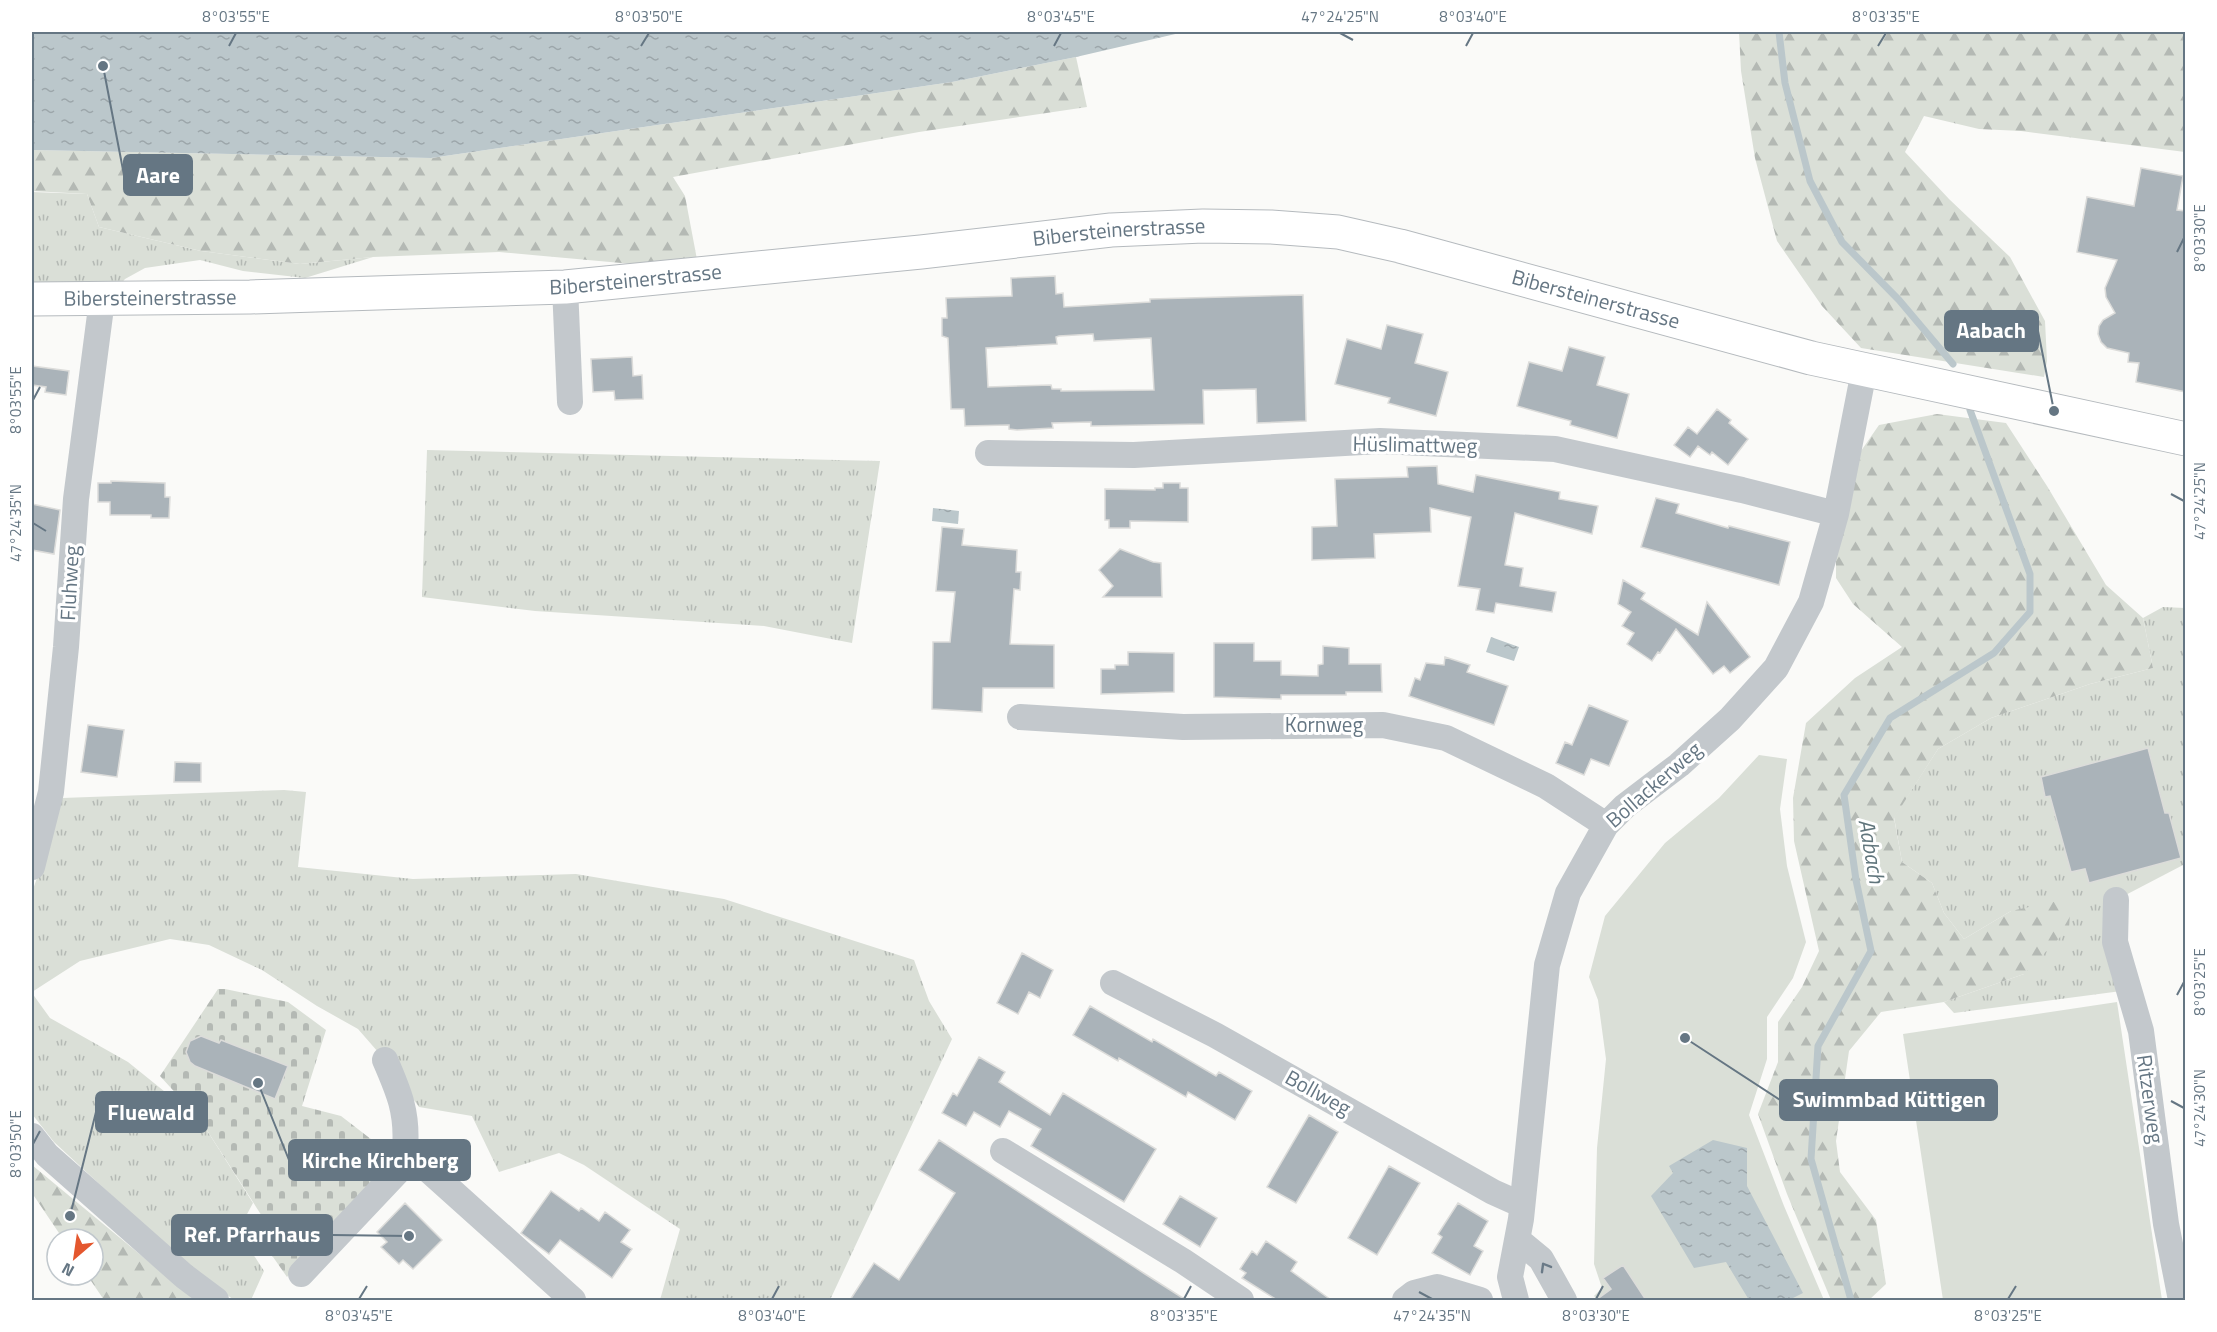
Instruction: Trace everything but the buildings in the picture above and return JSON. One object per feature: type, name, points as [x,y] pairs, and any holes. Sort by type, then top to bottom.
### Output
[{"type":"main road","name":"Bibersteinerstrasse","points":[[32,299],[250,297],[565,287],[921,252],[1111,230],[1203,226],[1271,227],[1338,232],[1400,246],[1864,370],[2186,439]]},
{"type":"street","points":[[565,287],[570,402]]},
{"type":"street","name":"Fluhweg","points":[[32,867],[51,792],[66,647],[75,499],[100,315],[100,298]]},
{"type":"street","name":"Bollackerweg","points":[[1509,1299],[1510,1277],[1518,1240],[1522,1205],[1547,965],[1568,893],[1606,825],[1624,806],[1679,765],[1730,719],[1776,668],[1811,602],[1836,514],[1864,370]]},
{"type":"street","name":"Hüslimattweg","points":[[988,453],[1134,455],[1380,441],[1555,449],[1742,490],[1836,514]]},
{"type":"street","name":"Kornweg","points":[[1020,717],[1183,727],[1383,725],[1446,738],[1546,786],[1606,825]]},
{"type":"street","name":"Ritzerweg","points":[[2116,900],[2115,942],[2141,1031],[2166,1224],[2181,1300]]},
{"type":"street","name":"Bollweg","points":[[1113,983],[1215,1035],[1493,1192],[1522,1205]]},
{"type":"street","points":[[301,1274],[402,1167],[407,1130],[402,1097],[385,1060]]},
{"type":"street","points":[[32,1136],[48,1155],[184,1276],[216,1300]]},
{"type":"street","points":[[405,1149],[573,1300]]},
{"type":"street","points":[[1003,1151],[1183,1261],[1241,1300]]},
{"type":"street","points":[[1518,1240],[1541,1259],[1564,1300]]},
{"type":"street","points":[[1405,1300],[1414,1293],[1437,1287],[1480,1300]]},
{"type":"green space","points":[[1739,32],[2185,32],[2185,152],[2021,131],[1979,129],[1924,116],[1905,152],[1949,199],[2010,257],[2045,321],[2047,361],[2044,377],[1861,348],[1822,306],[1777,241],[1755,158],[1741,71]]},
{"type":"green space","points":[[1076,57],[1087,107],[919,132],[673,177],[685,196],[699,270],[499,252],[373,257],[300,264],[201,251],[99,227],[87,194],[32,191],[32,150],[431,158],[952,82]]},
{"type":"green space","points":[[32,192],[87,194],[99,227],[201,251],[300,264],[373,257],[305,278],[243,271],[200,260],[145,268],[125,279],[119,286],[32,289]]},
{"type":"green space","points":[[1937,414],[2006,423],[2106,585],[2143,618],[2153,668],[2090,684],[1991,718],[1938,749],[1894,818],[1902,862],[1932,883],[1944,913],[1964,939],[2011,911],[2071,898],[2069,928],[2024,974],[1944,1002],[1881,1012],[1849,1051],[1836,1141],[1840,1172],[1876,1220],[1886,1284],[1869,1300],[1831,1300],[1787,1194],[1758,1114],[1778,1062],[1778,1022],[1802,987],[1819,951],[1794,841],[1793,798],[1806,723],[1855,678],[1902,647],[1853,604],[1836,578],[1836,514],[1845,474],[1879,425]]},
{"type":"green space","points":[[427,450],[880,461],[852,643],[764,626],[535,611],[422,597]]},
{"type":"green space","points":[[2163,607],[2185,608],[2185,864],[2116,900],[2129,990],[1954,1013],[1944,1002],[2024,974],[2011,911],[1964,939],[1944,913],[1932,883],[1902,862],[1894,817],[1938,749],[1991,718],[2090,684],[2153,668],[2143,618]]},
{"type":"green space","points":[[1759,755],[1787,759],[1780,809],[1787,866],[1806,942],[1793,978],[1767,1017],[1767,1059],[1749,1115],[1824,1300],[1598,1300],[1594,1296],[1602,1288],[1594,1264],[1597,1148],[1606,1059],[1598,1000],[1589,977],[1605,916],[1665,843],[1719,798]]},
{"type":"green space","points":[[284,790],[306,792],[298,867],[413,879],[576,874],[724,899],[914,960],[929,1001],[952,1039],[830,1300],[660,1300],[680,1229],[584,1165],[559,1153],[499,1172],[472,1116],[419,1107],[385,1060],[358,1029],[317,1006],[262,970],[209,945],[170,939],[80,961],[32,992],[32,892],[51,839],[62,798]]},
{"type":"green space","points":[[218,989],[288,1002],[326,1030],[302,1106],[341,1116],[389,1153],[389,1167],[287,1277],[257,1234],[267,1224],[201,1121],[160,1076]]},
{"type":"green space","points":[[32,993],[50,1018],[128,1062],[201,1121],[253,1203],[238,1231],[264,1271],[251,1300],[234,1300],[189,1267],[54,1142],[32,1114]]},
{"type":"green space","points":[[2117,1002],[2162,1300],[1943,1300],[1903,1034]]},
{"type":"green space","points":[[32,1165],[195,1300],[104,1300],[95,1287],[105,1287],[105,1227],[55,1227],[32,1193]]},
{"type":"water","points":[[32,32],[1184,32],[952,82],[431,158],[32,150]]},
{"type":"water","points":[[933,508],[959,511],[958,524],[932,521]]},
{"type":"water","points":[[1491,637],[1519,647],[1514,661],[1486,652]]},
{"type":"water","points":[[1713,1140],[1747,1148],[1747,1186],[1803,1293],[1789,1300],[1749,1300],[1726,1262],[1694,1268],[1651,1196],[1673,1173],[1669,1166]]},
{"type":"waterway","name":"Aabach","points":[[1779,32],[1785,83],[1810,181],[1842,242],[1899,300],[1953,364]]},
{"type":"waterway","name":"Aabach","points":[[1851,1300],[1811,1159],[1818,1046],[1871,951],[1856,880],[1844,795],[1890,718],[1994,653],[2030,612],[2030,574],[1970,410]]},
{"type":"place","name":"Aare","points":[[103,66]]},
{"type":"place","name":"Aabach","points":[[2054,411]]},
{"type":"place","name":"Swimmbad Küttigen","points":[[1685,1038]]},
{"type":"place","name":"Kirche Kirchberg","points":[[258,1083]]},
{"type":"place","name":"Fluewald","points":[[70,1216]]},
{"type":"place","name":"Ref. Pfarrhaus","points":[[409,1236]]}]
